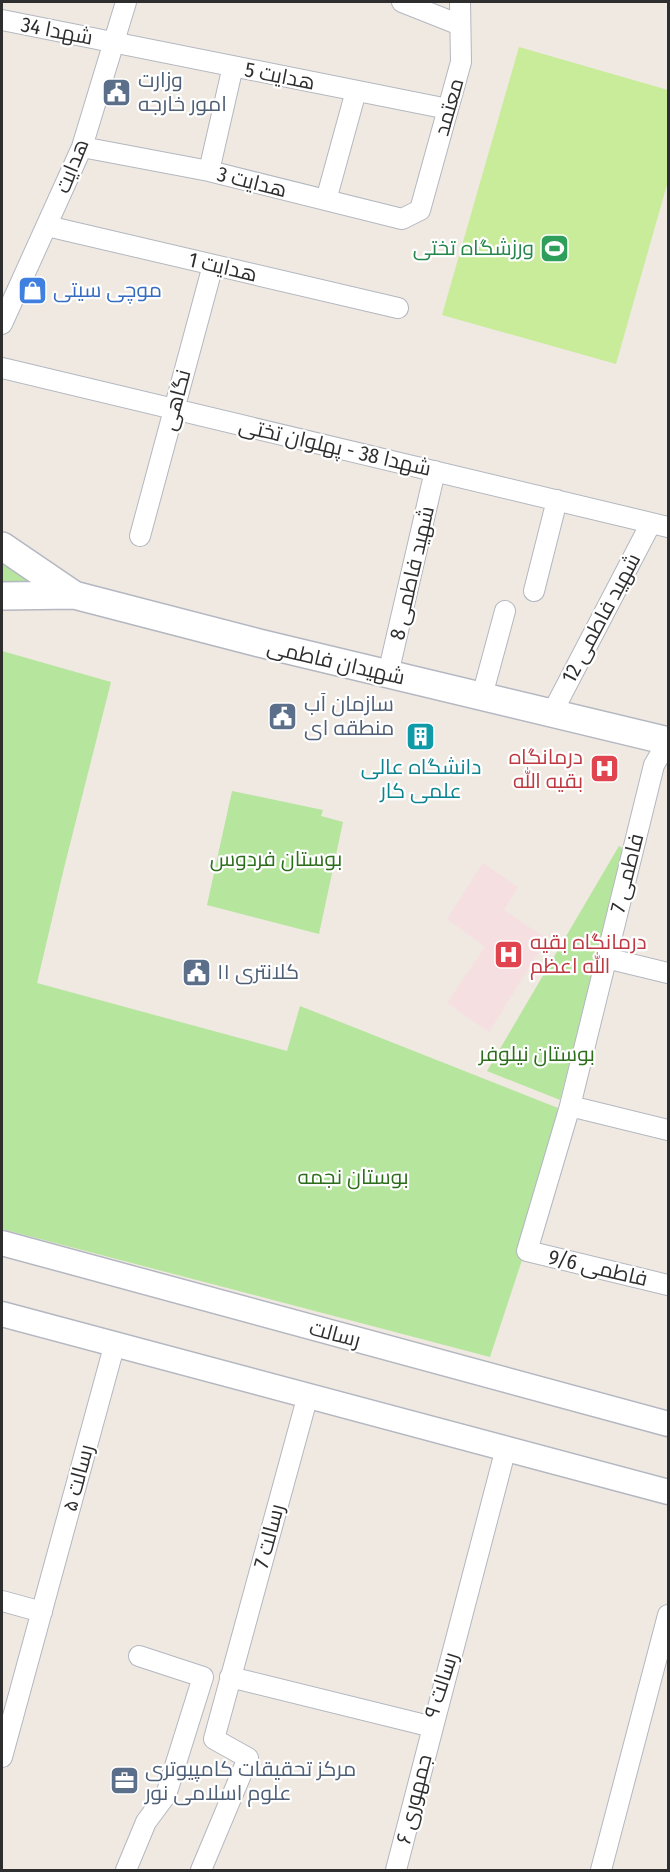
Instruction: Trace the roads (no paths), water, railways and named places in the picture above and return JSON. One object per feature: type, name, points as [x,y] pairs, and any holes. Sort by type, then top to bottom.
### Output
[{"type":"main road","points":[[2,546],[74,595]]},
{"type":"main road","name":"شهیدان فاطمی","points":[[2,596],[74,595],[259,644],[669,741]]},
{"type":"street","name":"هدایت","points":[[2,324],[82,147],[126,2]]},
{"type":"street","points":[[402,2],[460,25]]},
{"type":"street","name":"معتمد","points":[[420,210],[461,62],[460,2]]},
{"type":"street","name":"شهدا 34","points":[[2,20],[113,42]]},
{"type":"street","name":"هدایت 5","points":[[113,42],[448,109]]},
{"type":"street","points":[[209,171],[233,66]]},
{"type":"street","points":[[326,200],[356,91]]},
{"type":"street","name":"هدایت 3","points":[[82,147],[209,171],[402,219],[420,210]]},
{"type":"street","name":"هدایت 1","points":[[47,226],[398,308]]},
{"type":"street","name":"نگاهی","points":[[140,536],[213,265]]},
{"type":"street","name":"شهدا 38 - پهلوان تختی","points":[[2,368],[660,525]]},
{"type":"street","name":"شهید فاطمی 8","points":[[388,674],[435,471]]},
{"type":"street","points":[[534,591],[557,500]]},
{"type":"street","name":"شهید فاطمی 12","points":[[552,713],[660,525]]},
{"type":"street","points":[[482,696],[505,611]]},
{"type":"street","name":"فاطمی 7","points":[[527,1251],[570,1106],[654,765],[669,741]]},
{"type":"street","points":[[606,958],[669,973]]},
{"type":"street","points":[[570,1106],[669,1130]]},
{"type":"street","name":"رسالت","points":[[2,1244],[669,1424]]},
{"type":"street","name":"فاطمی 9/6","points":[[527,1251],[669,1285]]},
{"type":"street","points":[[2,1314],[669,1492]]},
{"type":"street","name":"رسالت ۵","points":[[2,1757],[115,1343]]},
{"type":"street","name":"رسالت 7","points":[[201,1870],[248,1758],[214,1739],[308,1395]]},
{"type":"street","name":"رسالت ۹","points":[[230,1677],[433,1726],[506,1448]]},
{"type":"street","points":[[2,1601],[42,1612]]},
{"type":"street","points":[[601,1870],[669,1615]]},
{"type":"street","points":[[126,1870],[146,1822],[166,1795],[203,1677],[139,1656]]},
{"type":"street","name":"جمهوری ۶","points":[[396,1870],[433,1726]]},
{"type":"place","name":"وزارت امور خارجه","points":[[117,92]]},
{"type":"place","name":"ورزشگاه تختی","points":[[555,248]]},
{"type":"place","name":"موچی سیتی","points":[[32,290]]},
{"type":"place","name":"سازمان آب منطقه ای","points":[[283,716]]},
{"type":"place","name":"دانشگاه عالی علمی کار","points":[[421,736]]},
{"type":"place","name":"درمانگاه بقیه الله","points":[[604,769]]},
{"type":"place","name":"درمانگاه بقیه الله اعظم","points":[[509,954]]},
{"type":"place","name":"کلانتری ۱۱","points":[[196,972]]},
{"type":"place","name":"مرکز تحقیقات کامپیوتری علوم اسلامی نور","points":[[124,1781]]},
{"type":"park label","name":"بوستان فردوس","points":[[276,859]]},
{"type":"park label","name":"بوستان نیلوفر","points":[[537,1054]]},
{"type":"park label","name":"بوستان نجمه","points":[[353,1177]]}]
